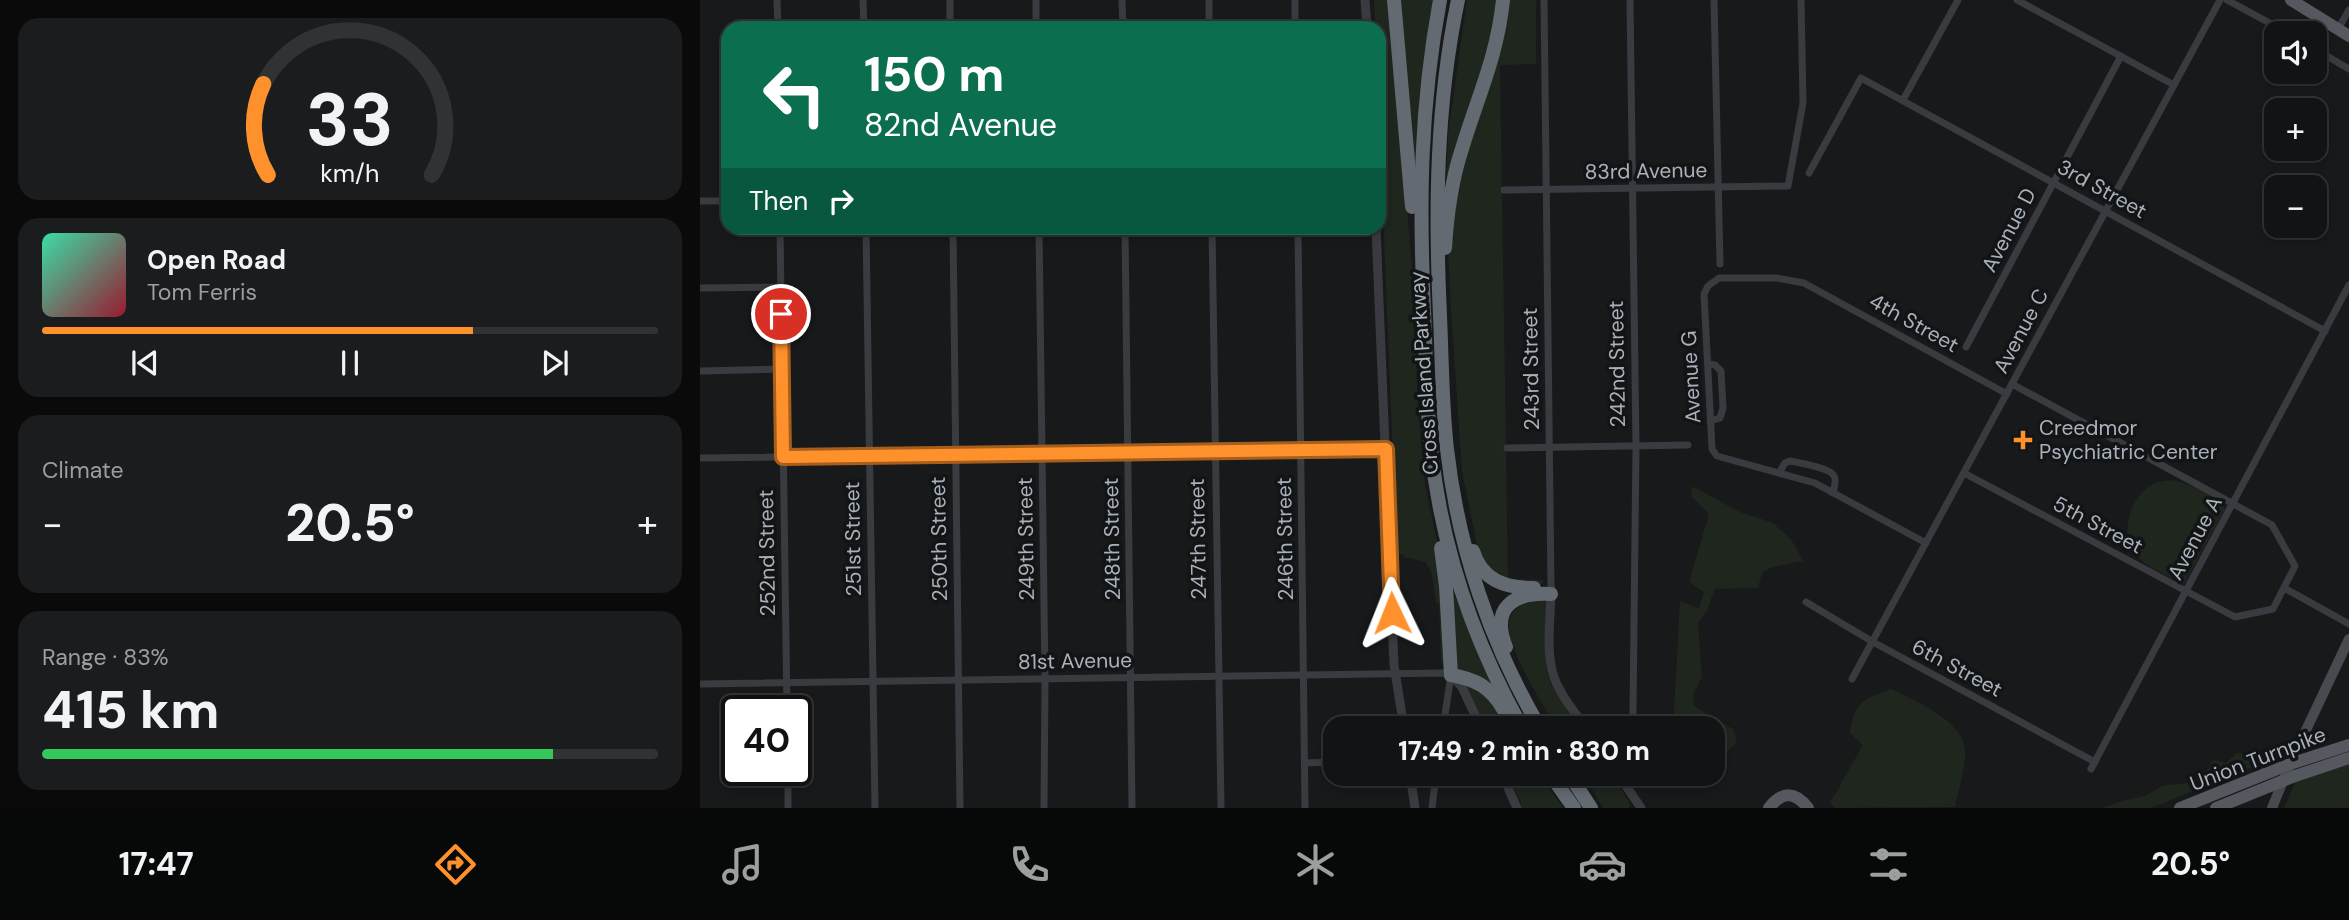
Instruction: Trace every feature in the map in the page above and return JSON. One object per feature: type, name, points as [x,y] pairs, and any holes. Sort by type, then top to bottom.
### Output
[{"type":"highway","points":[[1394,0],[1407,132],[1414,248],[1423,302]]},
{"type":"highway","name":"Cross Island Parkway","points":[[1440,0],[1427,78],[1421,156],[1420,211],[1429,423],[1439,502],[1450,554],[1466,607],[1498,683],[1516,716]]},
{"type":"highway","name":"Cross Island Parkway","points":[[1458,0],[1447,64],[1436,203],[1445,427],[1453,490],[1466,554],[1486,615],[1522,696],[1534,716]]},
{"type":"highway","points":[[1440,309],[1452,186],[1461,150],[1493,58],[1504,3]]},
{"type":"highway","points":[[1453,490],[1475,557],[1485,572],[1508,587],[1551,591]]},
{"type":"highway","points":[[1439,502],[1451,675],[1486,687],[1507,716]]},
{"type":"highway","points":[[1537,716],[1503,639],[1501,625],[1504,612],[1516,598],[1551,591]]},
{"type":"highway","points":[[1558,786],[1574,808]]},
{"type":"highway","points":[[1577,786],[1591,808]]},
{"type":"main road","points":[[2291,0],[2343,32]]},
{"type":"main road","points":[[2272,808],[2349,639]]},
{"type":"main road","name":"Union Turnpike","points":[[2180,808],[2290,764],[2349,746]]},
{"type":"main road","name":"Union Turnpike","points":[[2216,808],[2349,758]]},
{"type":"main road","points":[[1769,808],[1777,799],[1794,796],[1802,800],[1808,808]]},
{"type":"street","points":[[777,0],[778,21]]},
{"type":"street","points":[[863,0],[864,21]]},
{"type":"street","points":[[950,0],[950,21]]},
{"type":"street","points":[[1036,0],[1036,21]]},
{"type":"street","points":[[1122,0],[1123,21]]},
{"type":"street","points":[[1209,0],[1209,21]]},
{"type":"street","points":[[1295,0],[1295,21]]},
{"type":"street","points":[[1365,0],[1366,21]]},
{"type":"street","name":"243rd Street","points":[[1544,0],[1550,652],[1554,677],[1578,716]]},
{"type":"street","name":"242nd Street","points":[[1630,0],[1636,446],[1632,716]]},
{"type":"street","points":[[1714,0],[1720,264]]},
{"type":"street","name":"83rd Avenue","points":[[1504,190],[1788,186],[1802,103],[1801,0]]},
{"type":"street","points":[[1903,100],[1958,0]]},
{"type":"street","points":[[2017,0],[2174,85]]},
{"type":"street","name":"Avenue C","points":[[1852,679],[2220,0]]},
{"type":"street","points":[[2227,0],[2266,21]]},
{"type":"street","points":[[2343,32],[2349,10]]},
{"type":"street","name":"Avenue D","points":[[1966,347],[2121,56]]},
{"type":"street","points":[[2327,56],[2349,69]]},
{"type":"street","name":"3rd Street","points":[[1810,173],[1861,78],[2325,331]]},
{"type":"street","points":[[700,201],[721,201]]},
{"type":"street","name":"252nd Street","points":[[780,235],[787,695]]},
{"type":"street","name":"251st Street","points":[[866,235],[875,808]]},
{"type":"street","name":"250th Street","points":[[953,235],[960,808]]},
{"type":"street","name":"249th Street","points":[[1039,235],[1045,679],[1044,808]]},
{"type":"street","name":"248th Street","points":[[1125,235],[1132,808]]},
{"type":"street","name":"247th Street","points":[[1212,235],[1221,808]]},
{"type":"street","name":"246th Street","points":[[1298,235],[1305,808]]},
{"type":"street","points":[[1376,235],[1395,674],[1402,716]]},
{"type":"street","name":"4th Street","points":[[1704,294],[1708,286],[1719,278],[1777,278],[1804,283],[2007,394]]},
{"type":"street","name":"Avenue A","points":[[2093,766],[2349,285]]},
{"type":"street","points":[[700,288],[780,287]]},
{"type":"street","name":"Avenue G","points":[[1704,294],[1712,449],[1717,456],[1779,473]]},
{"type":"street","points":[[1708,365],[1715,365],[1721,371],[1723,408],[1720,418],[1710,421]]},
{"type":"street","points":[[700,370],[782,369]]},
{"type":"street","points":[[2012,384],[2272,525],[2295,566],[2284,588],[2349,624]]},
{"type":"street","points":[[1507,448],[1688,445]]},
{"type":"street","points":[[700,458],[1386,449]]},
{"type":"street","points":[[1833,493],[1835,478],[1833,473],[1826,470],[1790,461],[1785,463],[1779,473],[1815,483],[1833,493],[1926,543]]},
{"type":"street","name":"5th Street","points":[[1964,473],[2235,617],[2273,609],[2284,588]]},
{"type":"street","name":"6th Street","points":[[1805,602],[2093,766]]},
{"type":"street","points":[[1445,716],[1451,675]]},
{"type":"street","points":[[1451,675],[1462,687],[1475,716]]},
{"type":"street","name":"81st Avenue","points":[[700,684],[1451,675]]},
{"type":"street","points":[[1305,762],[1323,762]]},
{"type":"street","points":[[788,786],[788,808]]},
{"type":"street","points":[[1412,786],[1415,808]]},
{"type":"street","points":[[1432,808],[1435,786]]},
{"type":"street","points":[[1507,786],[1517,808]]},
{"type":"street","points":[[1626,786],[1641,808]]},
{"type":"shaded area","points":[[1374,0],[1390,0],[1413,281],[1418,408],[1425,485],[1439,550],[1443,663],[1439,604],[1436,603],[1432,575],[1426,562],[1397,554],[1384,235],[1386,235],[1386,21],[1375,21]]},
{"type":"shaded area","points":[[1397,0],[1434,0],[1420,90],[1415,165]]},
{"type":"shaded area","points":[[1467,0],[1499,0],[1492,38],[1446,185],[1448,134]]},
{"type":"shaded area","points":[[1510,0],[1536,0],[1536,64],[1500,65],[1508,579],[1544,580],[1542,584],[1516,584],[1490,573],[1478,550],[1462,471],[1451,309],[1448,251],[1456,185]]},
{"type":"shaded area","points":[[2171,480],[2209,495],[2225,509],[2184,584],[2141,560],[2128,537],[2129,516],[2139,496],[2155,483]]},
{"type":"shaded area","points":[[1692,486],[1740,512],[1773,523],[1791,539],[1803,561],[1772,567],[1762,573],[1758,588],[1715,589],[1707,610],[1698,623],[1702,677],[1693,695],[1694,706],[1711,716],[1674,716],[1680,601],[1699,608],[1704,592],[1689,582],[1709,514],[1691,496]]},
{"type":"shaded area","points":[[1453,594],[1462,609],[1491,681],[1487,685],[1458,672]]},
{"type":"shaded area","points":[[1530,599],[1546,600],[1546,667],[1551,684],[1572,716],[1550,716],[1534,690],[1512,642],[1510,618],[1516,609]]},
{"type":"shaded area","points":[[1467,682],[1471,682],[1505,716],[1479,716],[1466,687]]},
{"type":"shaded area","points":[[1891,689],[1935,712],[1962,738],[1965,760],[1955,807],[1835,808],[1830,803],[1863,745],[1850,733],[1857,708],[1867,699]]},
{"type":"shaded area","points":[[1725,724],[1733,729],[1737,742],[1725,754]]},
{"type":"shaded area","points":[[2237,753],[2277,757],[2151,808],[2103,808],[2145,796],[2162,786],[2201,781],[2213,760],[2226,763]]},
{"type":"shaded area","points":[[2349,764],[2349,808],[2284,808],[2297,778]]},
{"type":"shaded area","points":[[1513,786],[1547,786],[1564,808],[1521,808]]},
{"type":"shaded area","points":[[1590,786],[1619,786],[1630,806],[1628,808],[1603,808]]},
{"type":"place","name":"Creedmor Psychiatric Center","points":[[2023,440]]},
{"type":"route","points":[[781,314],[783,457],[1386,449],[1392,613]]}]
